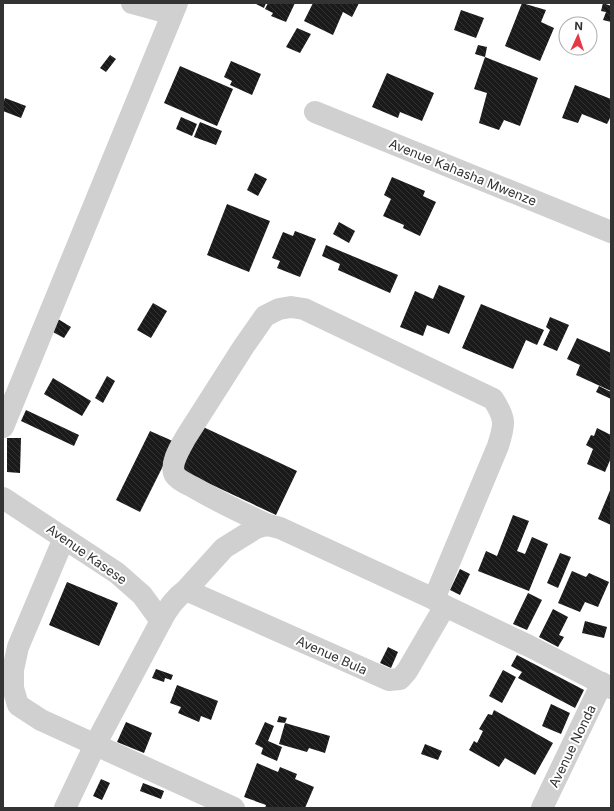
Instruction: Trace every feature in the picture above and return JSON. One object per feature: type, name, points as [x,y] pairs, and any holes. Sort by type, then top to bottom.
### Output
[{"type":"street","points":[[3,427],[174,9],[132,3]]},
{"type":"street","name":"Avenue Kahasha Mwenze","points":[[315,112],[611,232]]},
{"type":"street","points":[[440,603],[498,446],[504,425],[501,411],[493,399],[304,310],[291,307],[278,309],[265,316],[186,437],[173,466],[175,475],[184,482],[217,501],[268,525],[280,528],[440,603],[530,646],[606,686]]},
{"type":"street","name":"Avenue Kasese","points":[[3,498],[117,573],[142,595],[161,621]]},
{"type":"street","points":[[66,808],[95,746],[161,621],[172,604],[224,548],[256,528],[268,525]]},
{"type":"street","points":[[64,538],[18,647],[13,670],[13,688],[18,705],[41,720],[95,746],[234,808]]},
{"type":"street","name":"Avenue Bula","points":[[186,590],[389,680],[400,680],[407,671],[440,603]]},
{"type":"street","name":"Avenue Nonda","points":[[542,808],[606,686]]},
{"type":"building","points":[[254,3],[266,3],[264,8]]},
{"type":"building","points":[[268,3],[295,3],[286,22],[271,16],[273,13],[265,9]]},
{"type":"building","points":[[313,3],[359,3],[352,17],[343,12],[333,35],[304,21]]},
{"type":"building","points":[[522,3],[546,10],[541,22],[554,28],[540,61],[505,46]]},
{"type":"building","points":[[603,3],[611,6],[611,22],[603,20],[606,12],[601,11]]},
{"type":"building","points":[[461,10],[484,18],[476,38],[454,30]]},
{"type":"building","points":[[297,28],[311,34],[300,53],[286,47]]},
{"type":"building","points":[[478,45],[487,47],[485,57],[475,54]]},
{"type":"building","points":[[110,55],[116,59],[106,72],[100,68]]},
{"type":"building","points":[[485,57],[538,78],[520,126],[504,120],[499,130],[479,123],[487,93],[474,89]]},
{"type":"building","points":[[231,61],[261,74],[252,95],[230,85],[232,81],[224,77]]},
{"type":"building","points":[[180,66],[233,89],[217,126],[164,103]]},
{"type":"building","points":[[387,73],[434,93],[422,121],[400,112],[398,118],[372,107]]},
{"type":"building","points":[[575,85],[611,99],[611,116],[607,124],[582,114],[578,123],[562,118]]},
{"type":"building","points":[[5,98],[26,106],[21,118],[3,111],[3,103]]},
{"type":"building","points":[[181,117],[197,124],[192,136],[176,129]]},
{"type":"building","points":[[200,122],[222,131],[216,145],[194,137]]},
{"type":"building","points":[[255,173],[267,179],[258,196],[247,190]]},
{"type":"building","points":[[392,177],[425,191],[423,196],[436,202],[420,236],[403,228],[404,225],[383,216],[391,199],[384,195]]},
{"type":"building","points":[[227,204],[270,221],[249,272],[207,255]]},
{"type":"building","points":[[339,222],[355,231],[349,243],[333,234]]},
{"type":"building","points":[[295,231],[316,239],[300,277],[277,268],[280,261],[272,258],[283,232],[293,236]]},
{"type":"building","points":[[326,245],[398,275],[390,293],[338,270],[340,264],[322,256]]},
{"type":"building","points":[[439,285],[465,296],[449,334],[427,325],[423,336],[400,327],[415,291],[433,299]]},
{"type":"building","points":[[153,303],[167,311],[151,338],[137,330]]},
{"type":"building","points":[[481,304],[544,330],[537,345],[526,340],[513,369],[462,348]]},
{"type":"building","points":[[550,317],[569,325],[557,351],[543,345],[550,330],[546,327]]},
{"type":"building","points":[[58,319],[71,327],[64,338],[51,331]]},
{"type":"building","points":[[577,338],[611,353],[611,391],[576,375],[580,365],[567,359]]},
{"type":"building","points":[[107,376],[115,381],[103,403],[95,398]]},
{"type":"building","points":[[53,378],[91,401],[82,416],[44,394]]},
{"type":"building","points":[[599,386],[611,392],[611,399],[596,392]]},
{"type":"building","points":[[26,410],[79,435],[74,446],[21,421]]},
{"type":"building","points":[[199,425],[297,471],[276,515],[178,469]]},
{"type":"building","points":[[597,428],[611,435],[611,458],[605,472],[587,464],[593,449],[586,445],[591,435],[594,436]]},
{"type":"building","points":[[150,431],[175,442],[140,512],[116,500]]},
{"type":"building","points":[[7,438],[21,438],[20,473],[7,472]]},
{"type":"building","points":[[611,488],[611,525],[598,519]]},
{"type":"building","points":[[513,515],[529,521],[517,551],[525,554],[532,537],[548,544],[529,591],[478,571],[486,551],[497,556]]},
{"type":"building","points":[[560,553],[571,557],[558,588],[547,583]]},
{"type":"building","points":[[460,569],[470,574],[460,595],[450,590]]},
{"type":"building","points":[[572,571],[586,577],[589,573],[609,582],[598,607],[585,602],[580,612],[558,603]]},
{"type":"building","points":[[67,582],[118,603],[99,646],[49,625]]},
{"type":"building","points":[[528,593],[542,600],[527,630],[513,624]]},
{"type":"building","points":[[553,609],[568,617],[559,635],[564,637],[558,647],[539,637]]},
{"type":"building","points":[[585,621],[607,627],[604,638],[582,633]]},
{"type":"building","points":[[388,647],[398,652],[391,668],[380,663]]},
{"type":"building","points":[[517,655],[584,690],[575,708],[518,678],[522,672],[511,666]]},
{"type":"building","points":[[156,669],[173,675],[171,680],[165,678],[164,682],[152,678]]},
{"type":"building","points":[[503,670],[516,677],[502,703],[489,696]]},
{"type":"building","points":[[177,685],[218,701],[211,720],[201,716],[199,722],[178,713],[181,707],[170,703]]},
{"type":"building","points":[[551,704],[570,713],[561,734],[542,726]]},
{"type":"building","points":[[494,710],[553,743],[535,775],[505,758],[499,767],[469,750],[474,741],[477,743],[483,731],[479,729],[488,714],[492,715]]},
{"type":"building","points":[[279,716],[287,718],[285,723],[277,722]]},
{"type":"building","points":[[126,722],[152,733],[144,753],[117,742]]},
{"type":"building","points":[[265,722],[274,726],[268,741],[282,747],[277,761],[261,754],[263,748],[255,744]]},
{"type":"building","points":[[285,723],[330,736],[325,753],[309,748],[307,752],[279,744]]},
{"type":"building","points":[[425,744],[442,751],[438,760],[421,754]]},
{"type":"building","points":[[257,763],[278,772],[280,767],[297,774],[295,779],[314,787],[305,808],[265,808],[266,805],[244,797]]},
{"type":"building","points":[[101,779],[110,783],[102,800],[93,796]]},
{"type":"building","points":[[143,783],[164,791],[161,799],[140,791]]}]
